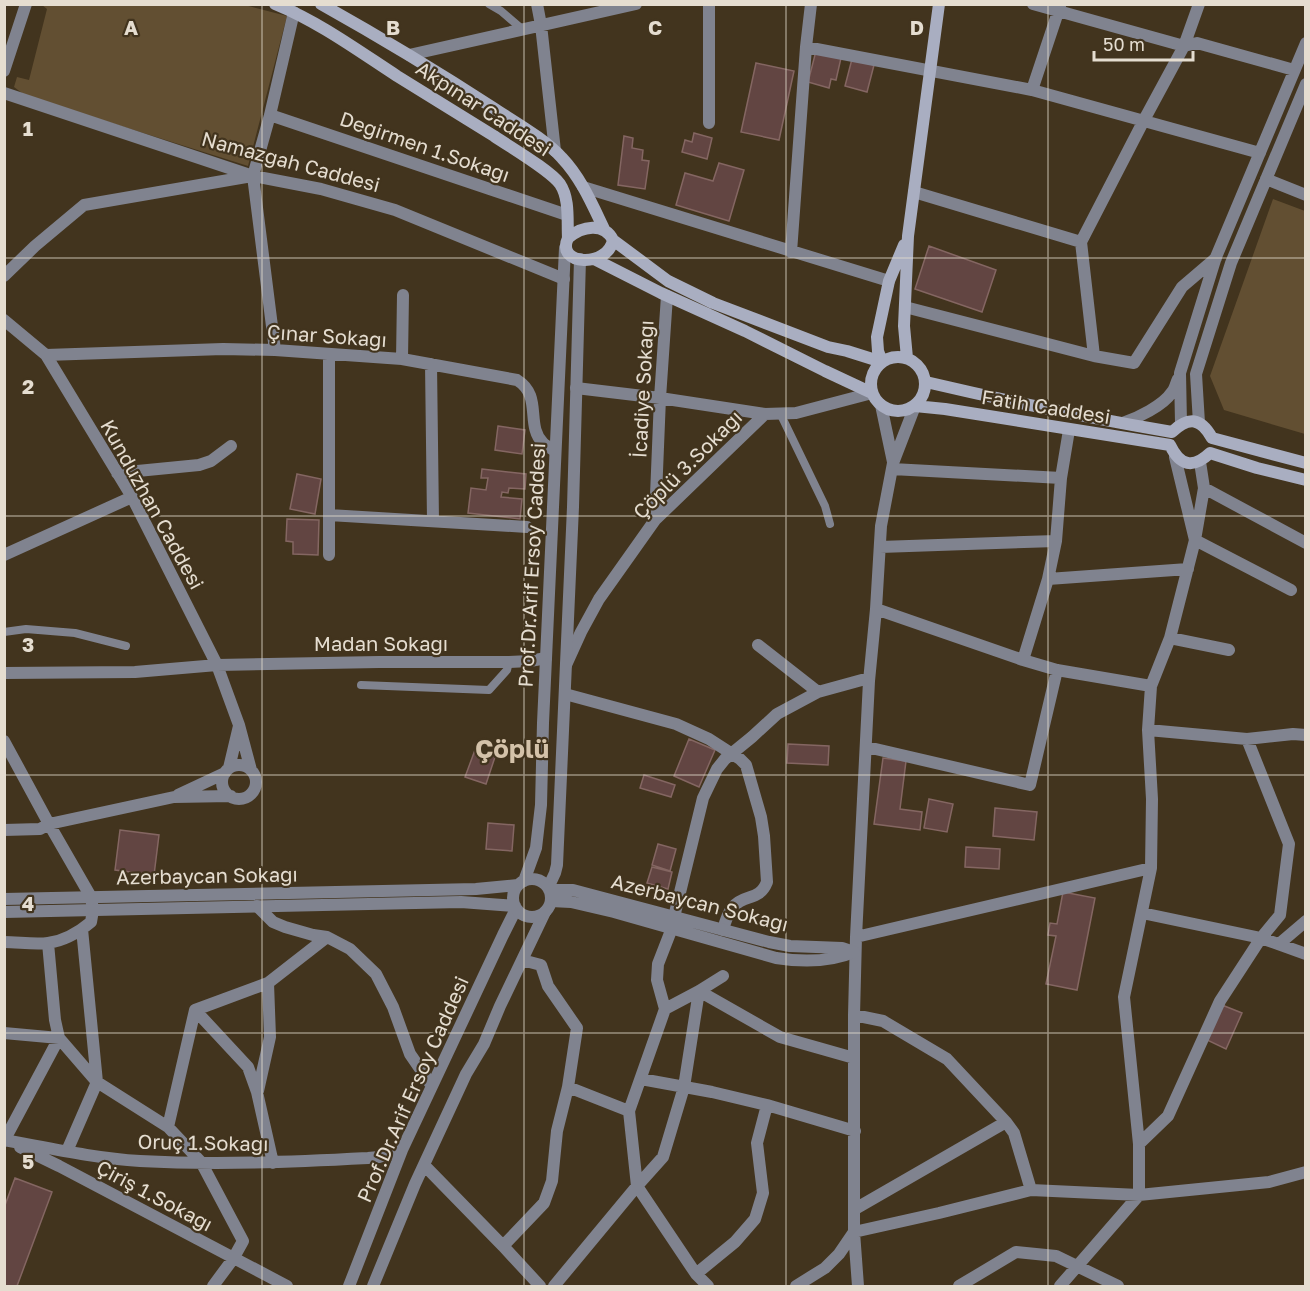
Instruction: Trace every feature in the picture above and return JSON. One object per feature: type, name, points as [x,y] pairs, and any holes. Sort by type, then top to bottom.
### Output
[{"type":"main road","name":"Akpınar Caddesi","points":[[275,4],[294,12],[365,54],[559,182],[566,194],[566,243]]},
{"type":"main road","name":"Akpınar Caddesi","points":[[321,4],[409,55],[527,130],[555,151],[583,187],[604,229]]},
{"type":"main road","points":[[907,358],[904,326],[908,236],[939,4]]},
{"type":"main road","points":[[613,240],[610,250],[594,259],[580,259],[567,253],[566,243],[572,234],[589,228],[604,229],[613,240],[668,280],[713,303],[828,347],[882,362]]},
{"type":"main road","points":[[882,362],[877,337],[889,281],[908,236]]},
{"type":"main road","points":[[594,259],[872,393]]},
{"type":"main road","points":[[907,358],[919,366],[924,374],[925,391],[915,406],[907,410],[889,410],[881,405],[872,393],[871,380],[874,372],[886,359],[907,358]]},
{"type":"main road","name":"Fatih Caddesi","points":[[926,382],[1122,423],[1177,427],[1194,421],[1199,423]]},
{"type":"main road","name":"Fatih Caddesi","points":[[915,406],[1170,445]]},
{"type":"main road","points":[[1177,427],[1170,445],[1175,457],[1187,464],[1200,462],[1210,453],[1212,438],[1206,426],[1199,423]]},
{"type":"main road","points":[[1212,438],[1305,463]]},
{"type":"main road","points":[[1210,453],[1305,480]]},
{"type":"street","points":[[4,71],[26,4]]},
{"type":"street","points":[[537,4],[555,151]]},
{"type":"street","points":[[409,55],[636,4]]},
{"type":"street","points":[[709,4],[709,123]]},
{"type":"street","points":[[791,252],[811,4]]},
{"type":"street","points":[[1033,4],[1060,8],[1184,46],[1197,43],[1294,70]]},
{"type":"street","points":[[1094,356],[1081,242],[1143,120],[1184,46],[1199,4]]},
{"type":"street","points":[[1032,90],[1060,8]]},
{"type":"street","points":[[275,350],[253,176],[294,12]]},
{"type":"street","points":[[1122,423],[1141,416],[1172,393],[1216,257],[1305,43]]},
{"type":"street","points":[[806,47],[1032,90],[1260,153]]},
{"type":"street","points":[[1199,423],[1196,375],[1231,263],[1305,84]]},
{"type":"street","name":"Namazgah Caddesi","points":[[4,93],[253,176],[321,189],[395,210],[564,279]]},
{"type":"street","name":"Değirmen 1.Sokağı","points":[[270,115],[567,215]]},
{"type":"street","points":[[4,276],[84,204],[253,176]]},
{"type":"street","points":[[1266,179],[1305,195]]},
{"type":"street","points":[[583,187],[889,281]]},
{"type":"street","points":[[914,192],[1081,242]]},
{"type":"street","name":"Prof.Dr.Arif Ersoy Caddesi","points":[[521,883],[536,848],[540,824],[566,243]]},
{"type":"street","points":[[905,307],[1094,356],[1134,363],[1182,287],[1216,257]]},
{"type":"street","name":"Prof.Dr.Arif Ersoy Caddesi","points":[[373,1287],[424,1165],[466,1074],[484,1044],[522,960],[548,898],[557,865],[573,507],[580,259]]},
{"type":"street","points":[[402,359],[403,295]]},
{"type":"street","name":"İcadiye Sokağı","points":[[655,520],[667,296]]},
{"type":"street","name":"Kunduzhan Caddesi","points":[[4,320],[46,356],[132,497],[217,665],[239,725],[251,770]]},
{"type":"street","name":"Çınar Sokağı","points":[[46,356],[223,349],[275,350],[402,359],[517,380],[525,384],[530,391],[535,426],[539,436],[543,443],[555,451]]},
{"type":"street","points":[[329,354],[329,555]]},
{"type":"street","points":[[431,364],[433,521]]},
{"type":"street","points":[[1177,427],[1180,373]]},
{"type":"street","points":[[576,388],[765,414],[796,413],[872,393]]},
{"type":"street","points":[[881,405],[892,466]]},
{"type":"street","points":[[858,1287],[854,1232],[854,1015],[869,678],[881,526],[892,466],[915,406]]},
{"type":"street","name":"Çöplü 3.Sokağı","points":[[566,666],[599,599],[655,520],[765,414]]},
{"type":"street","points":[[1023,660],[1048,579],[1056,541],[1061,478],[1070,430]]},
{"type":"street","points":[[117,473],[199,465],[211,461],[231,446]]},
{"type":"street","points":[[1175,457],[1196,540],[1291,590]]},
{"type":"street","points":[[1060,1287],[1139,1195],[1139,1144],[1124,997],[1151,868],[1152,800],[1148,730],[1151,686],[1170,638],[1196,540],[1204,488],[1200,462]]},
{"type":"street","points":[[892,466],[1061,478]]},
{"type":"street","points":[[1204,488],[1305,543]]},
{"type":"street","points":[[4,555],[132,497]]},
{"type":"street","points":[[329,515],[527,528]]},
{"type":"street","points":[[880,547],[1056,541]]},
{"type":"street","points":[[1048,579],[1188,569]]},
{"type":"street","points":[[876,609],[1057,670],[1151,686]]},
{"type":"street","points":[[1170,638],[1229,650]]},
{"type":"street","points":[[758,645],[818,692]]},
{"type":"street","name":"Madan Sokağı","points":[[4,673],[135,672],[217,665],[509,662],[546,658]]},
{"type":"street","points":[[867,747],[1030,785],[1057,670]]},
{"type":"street","points":[[708,1287],[696,1274],[637,1186],[629,1111],[664,1009],[657,980],[658,964],[673,923],[703,798],[717,769],[777,714],[818,692],[869,678]]},
{"type":"street","points":[[565,694],[676,724],[710,739],[746,765],[761,817],[767,882],[760,894],[742,899],[733,907],[723,930]]},
{"type":"street","points":[[231,796],[222,783],[239,725]]},
{"type":"street","points":[[1148,730],[1247,739],[1293,734],[1305,735]]},
{"type":"street","points":[[1139,1144],[1168,1116],[1220,1001],[1280,915],[1289,844],[1247,739]]},
{"type":"street","points":[[4,741],[91,897],[93,910],[91,922],[62,939],[48,944],[4,942]]},
{"type":"street","points":[[4,830],[40,829],[49,824],[174,797],[231,796],[242,798],[255,789],[256,777],[244,765],[239,765],[174,797]]},
{"type":"street","points":[[856,937],[1151,868]]},
{"type":"street","points":[[532,879],[538,880],[548,898],[539,916],[533,917],[520,914],[513,898],[514,892],[521,883],[532,879]]},
{"type":"street","name":"Azerbaycan Sokağı","points":[[4,899],[476,889],[521,883]]},
{"type":"street","name":"Azerbaycan Sokağı","points":[[548,898],[673,923],[723,930],[790,946],[843,948],[854,952],[843,957],[823,959],[776,958],[673,923]]},
{"type":"street","name":"Azerbaycan Sokağı","points":[[4,912],[461,902],[516,908]]},
{"type":"street","points":[[257,906],[273,922],[327,938],[350,950],[376,974],[393,1007],[410,1054],[432,1086]]},
{"type":"street","name":"Prof.Dr.Arif Ersoy Caddesi","points":[[349,1287],[402,1150],[516,908]]},
{"type":"street","points":[[1142,913],[1262,938],[1305,954]]},
{"type":"street","points":[[1279,944],[1305,921]]},
{"type":"street","points":[[67,1151],[97,1082],[82,929]]},
{"type":"street","points":[[195,1010],[268,983],[327,938]]},
{"type":"street","points":[[48,944],[55,1020],[59,1038],[65,1048],[97,1082],[168,1126],[201,1162],[243,1241],[213,1287]]},
{"type":"street","points":[[503,1245],[544,1203],[552,1181],[557,1131],[568,1087],[577,1028],[548,986],[540,965],[522,960]]},
{"type":"street","points":[[664,1009],[723,976]]},
{"type":"street","points":[[257,1092],[270,1037],[268,983]]},
{"type":"street","points":[[699,991],[780,1037],[854,1058]]},
{"type":"street","points":[[554,1287],[663,1157],[684,1087],[699,991]]},
{"type":"street","points":[[168,1126],[195,1010]]},
{"type":"street","points":[[195,1010],[248,1067],[257,1092],[273,1163]]},
{"type":"street","points":[[854,1015],[883,1021],[947,1059],[1014,1133],[1031,1190]]},
{"type":"street","points":[[4,1033],[59,1038]]},
{"type":"street","points":[[5,1140],[59,1038]]},
{"type":"street","points":[[641,1079],[767,1105],[855,1131]]},
{"type":"street","points":[[568,1087],[629,1111]]},
{"type":"street","points":[[696,1274],[735,1242],[756,1219],[763,1193],[757,1143],[767,1105]]},
{"type":"street","points":[[855,1209],[1006,1122]]},
{"type":"street","name":"Oruç 1.Sokağı","points":[[5,1140],[90,1156],[140,1161],[273,1163],[379,1157],[402,1150]]},
{"type":"street","name":"Çiriş 1.Sokağı","points":[[5,1140],[59,1166],[287,1287]]},
{"type":"street","points":[[424,1165],[503,1245],[540,1287]]},
{"type":"street","points":[[796,1287],[825,1268],[839,1254],[854,1232],[1031,1190],[1139,1195],[1269,1182],[1305,1172]]},
{"type":"street","points":[[959,1287],[1017,1252],[1056,1256],[1118,1287]]},
{"type":"lane","points":[[489,4],[522,29]]},
{"type":"lane","points":[[780,413],[825,506],[830,524]]},
{"type":"lane","points":[[4,632],[26,629],[75,633],[126,646]]},
{"type":"lane","points":[[361,685],[489,690],[507,670],[509,662]]},
{"type":"shaded area","points":[[241,4],[287,16],[248,166],[26,96],[14,87],[17,77],[29,80],[47,9],[42,5]]},
{"type":"shaded area","points":[[1273,199],[1305,211],[1305,434],[1224,410],[1210,376]]},
{"type":"building","points":[[816,51],[841,58],[836,80],[831,79],[829,88],[808,82]]},
{"type":"building","points":[[852,59],[874,65],[867,92],[845,86]]},
{"type":"building","points":[[756,63],[794,71],[779,140],[741,132]]},
{"type":"building","points":[[694,133],[712,138],[707,159],[682,152],[685,140],[692,142]]},
{"type":"building","points":[[624,136],[633,138],[632,148],[643,150],[642,160],[649,161],[645,189],[618,185]]},
{"type":"building","points":[[719,163],[744,170],[729,221],[676,205],[685,173],[713,181]]},
{"type":"building","points":[[929,246],[996,270],[982,312],[915,289]]},
{"type":"building","points":[[498,426],[525,430],[522,454],[495,450]]},
{"type":"building","points":[[482,469],[526,474],[525,489],[509,488],[508,493],[502,492],[501,497],[522,499],[520,519],[468,513],[471,488],[486,490],[488,478],[481,478]]},
{"type":"building","points":[[297,474],[321,479],[315,514],[290,509]]},
{"type":"building","points":[[287,519],[319,520],[318,555],[293,554],[293,542],[286,541]]},
{"type":"building","points":[[689,739],[715,750],[699,787],[674,776]]},
{"type":"building","points":[[788,744],[829,746],[828,765],[787,763]]},
{"type":"building","points":[[475,750],[495,757],[486,784],[465,777]]},
{"type":"building","points":[[883,758],[906,761],[900,809],[922,812],[920,830],[874,824]]},
{"type":"building","points":[[644,775],[675,785],[671,797],[640,788]]},
{"type":"building","points":[[929,799],[953,804],[947,832],[924,828]]},
{"type":"building","points":[[995,808],[1037,812],[1034,840],[993,836]]},
{"type":"building","points":[[488,823],[514,825],[512,851],[486,849]]},
{"type":"building","points":[[120,830],[159,835],[154,875],[115,870]]},
{"type":"building","points":[[658,844],[676,849],[670,871],[652,865]]},
{"type":"building","points":[[966,847],[1000,849],[999,869],[965,867]]},
{"type":"building","points":[[652,867],[672,872],[668,889],[647,883]]},
{"type":"building","points":[[1063,892],[1095,898],[1077,990],[1046,984],[1056,936],[1048,935],[1050,923],[1057,924]]},
{"type":"building","points":[[1222,1005],[1242,1013],[1226,1049],[1207,1040]]},
{"type":"building","points":[[15,1178],[52,1192],[17,1286],[4,1286],[4,1208]]},
{"type":"district","name":"Çöplü","points":[[512,748]]}]
